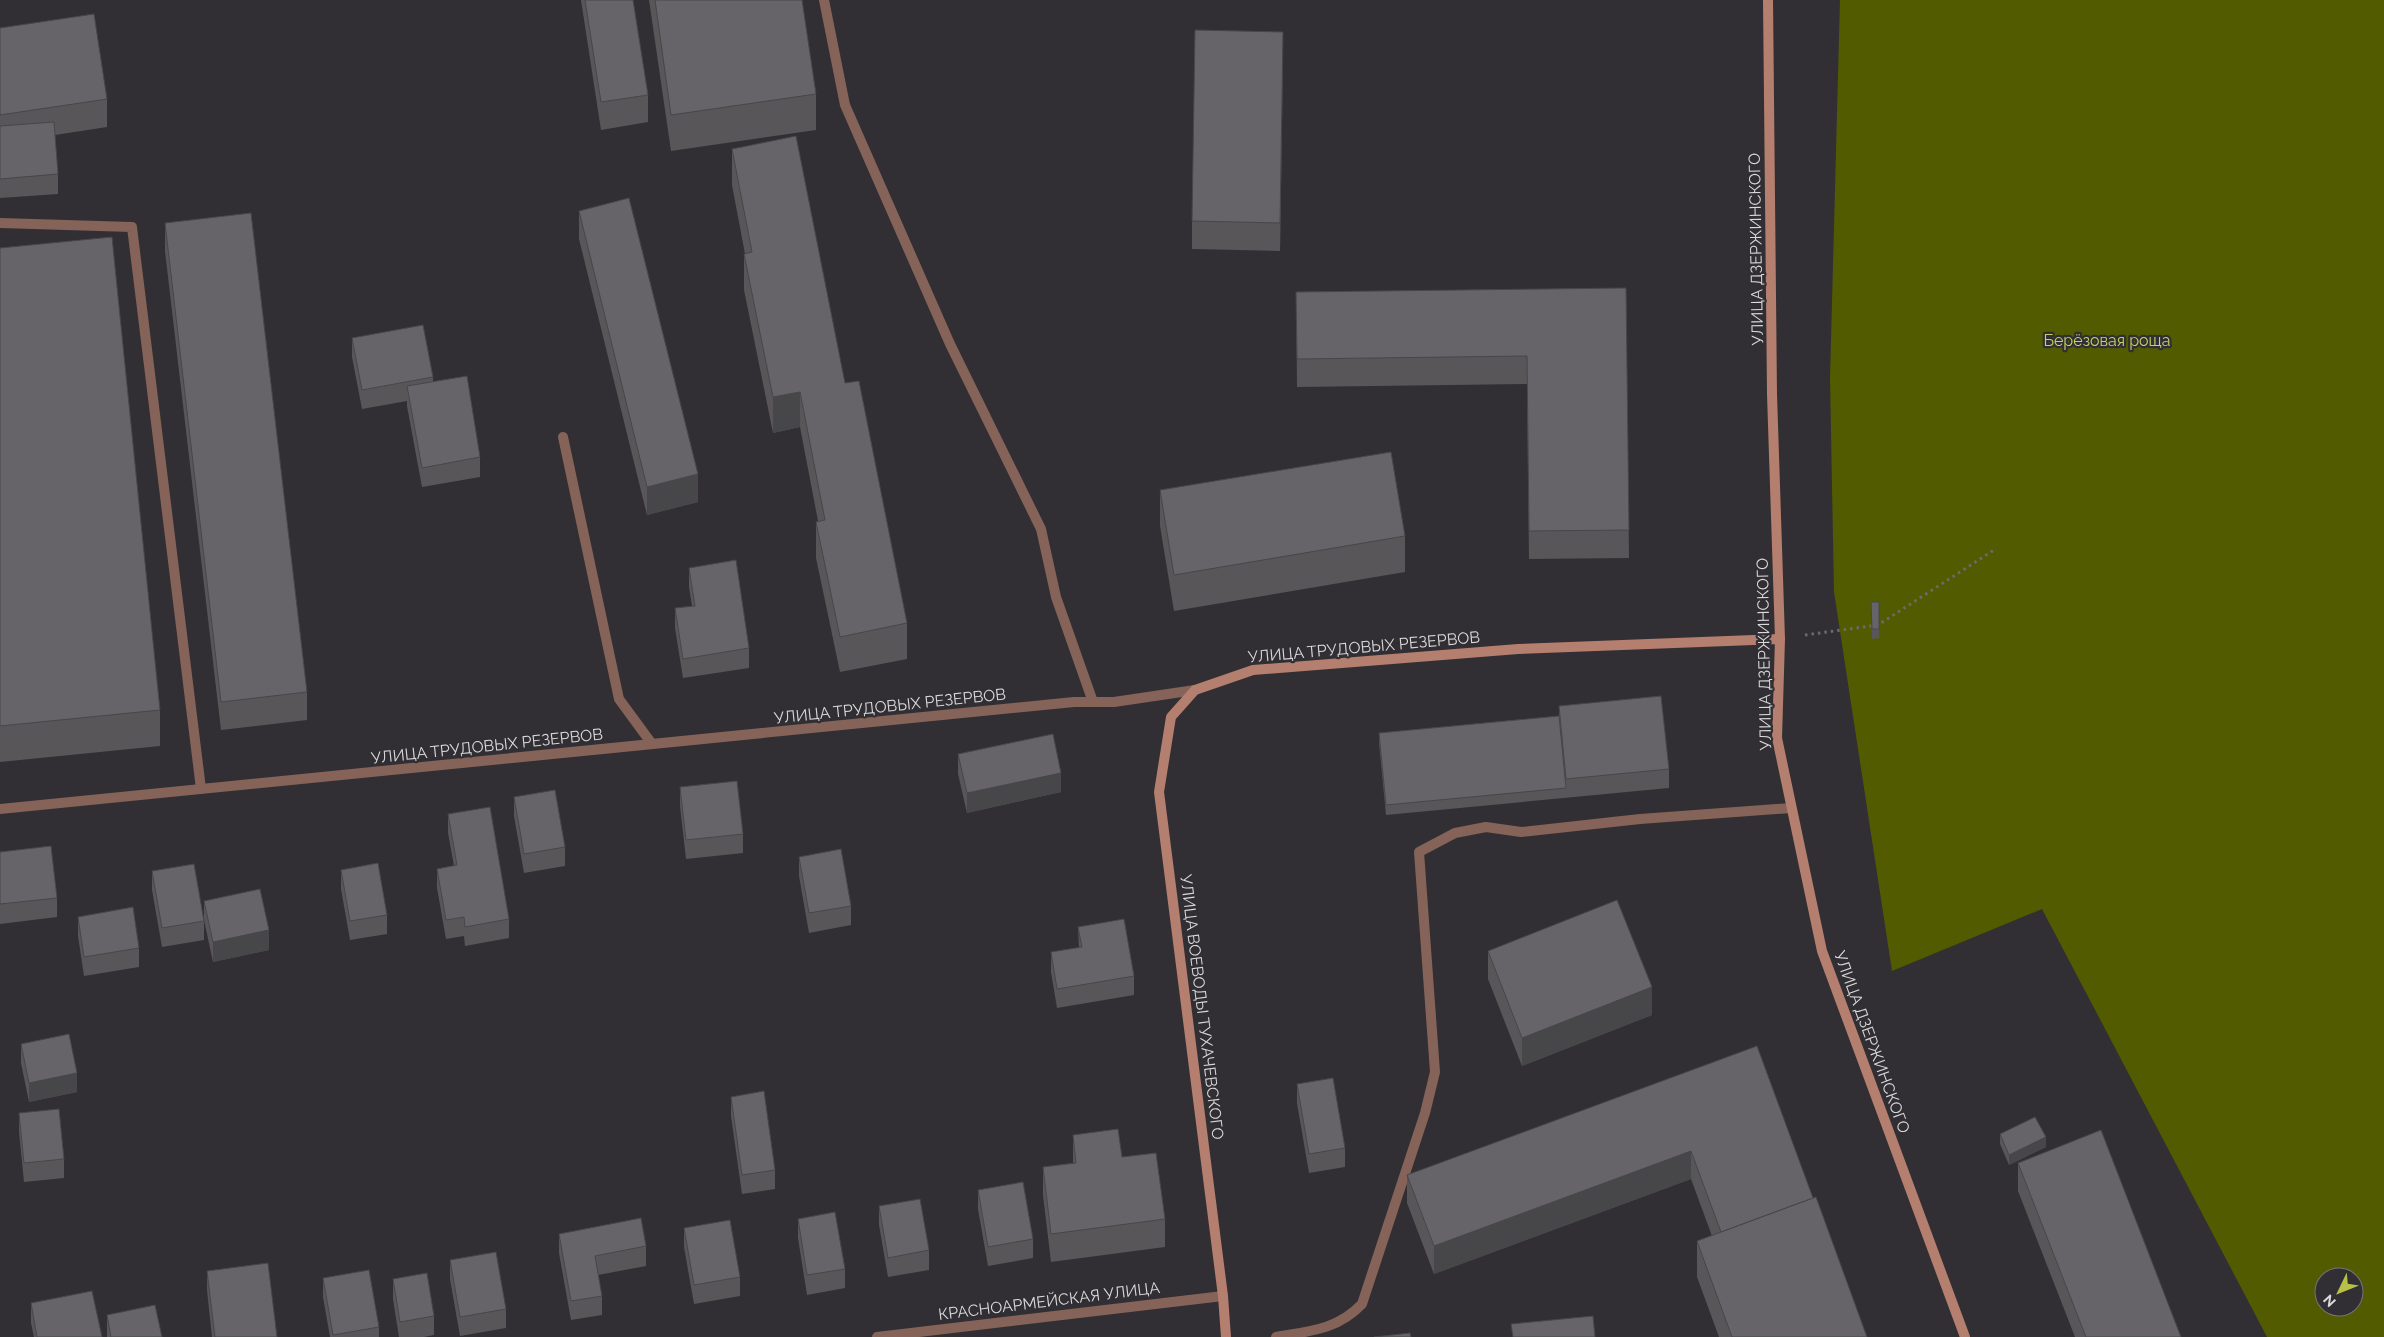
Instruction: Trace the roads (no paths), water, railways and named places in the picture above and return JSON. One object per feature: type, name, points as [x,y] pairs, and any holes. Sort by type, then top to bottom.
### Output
[{"type":"main road","name":"УЛИЦА ДЗЕРЖИНСКОГО","points":[[1768,0],[1772,394],[1780,639],[1777,738],[1822,951],[1965,1337]]},
{"type":"main road","name":"УЛИЦА ТРУДОВЫХ РЕЗЕРВОВ","points":[[1195,690],[1253,670],[1518,649],[1780,639]]},
{"type":"main road","name":"УЛИЦА ВОЕВОДЫ ТУХАЧЕВСКОГО","points":[[1195,690],[1171,717],[1159,792],[1223,1296],[1226,1337]]},
{"type":"street","points":[[824,0],[845,105],[950,344],[1041,529],[1056,597],[1093,702]]},
{"type":"street","points":[[0,223],[132,227],[201,789]]},
{"type":"street","points":[[563,437],[619,699],[652,744]]},
{"type":"street","name":"УЛИЦА ТРУДОВЫХ РЕЗЕРВОВ","points":[[0,809],[1074,702],[1114,702],[1195,690]]},
{"type":"street","points":[[1276,1337],[1327,1328],[1350,1316],[1362,1304],[1425,1113],[1435,1072],[1419,852],[1455,833],[1486,827],[1521,832],[1640,819],[1791,808]]},
{"type":"street","name":"КРАСНОАРМЕЙСКАЯ УЛИЦА","points":[[877,1337],[1223,1296]]},
{"type":"park label","name":"Берёзовая роща","points":[[2107,340]]}]
